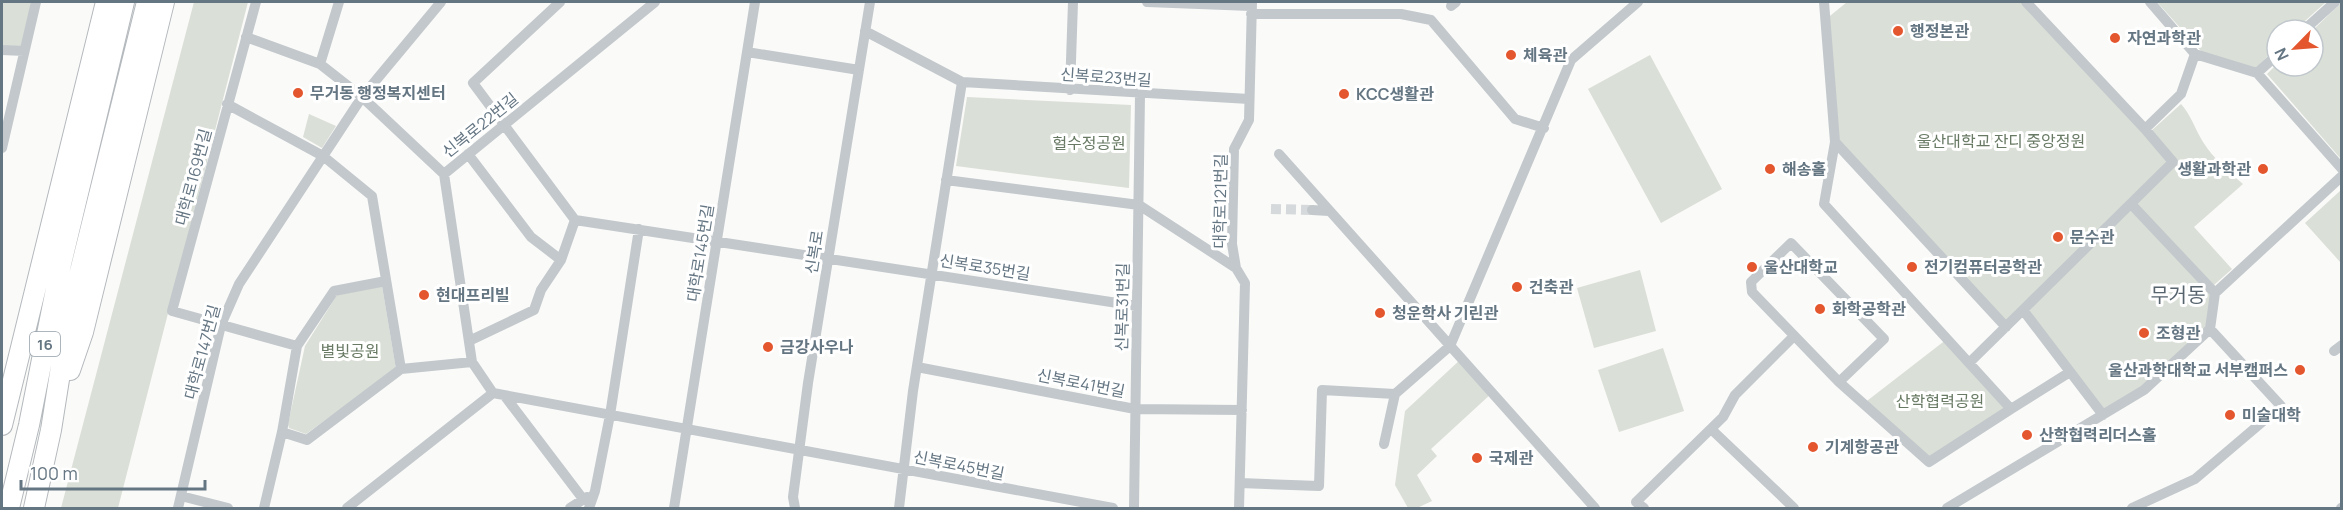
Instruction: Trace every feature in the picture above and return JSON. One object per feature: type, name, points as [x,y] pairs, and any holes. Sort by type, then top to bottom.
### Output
[{"type":"highway","points":[[2,425],[106,2]]},
{"type":"highway","name":"16","points":[[9,508],[29,424],[61,264],[124,2]]},
{"type":"highway","name":"16","points":[[34,508],[51,430],[69,316],[147,2]]},
{"type":"highway","points":[[51,430],[83,332],[164,2]]},
{"type":"highway","points":[[29,424],[38,310],[49,239]]},
{"type":"street","points":[[2,148],[36,2]]},
{"type":"street","name":"대학로169번길","points":[[221,325],[172,311],[256,2]]},
{"type":"street","points":[[320,64],[339,2]]},
{"type":"street","name":"대학로147번길","points":[[178,508],[221,325],[239,284],[362,97],[441,2]]},
{"type":"street","points":[[469,341],[534,310],[540,290],[561,260],[575,220],[473,83],[560,2]]},
{"type":"street","name":"신복로22번길","points":[[586,504],[472,362],[444,174],[655,2]]},
{"type":"street","name":"대학로145번길","points":[[674,508],[755,2]]},
{"type":"street","name":"신복로","points":[[795,508],[793,497],[799,450],[870,2]]},
{"type":"street","points":[[1070,90],[1073,2]]},
{"type":"street","points":[[1147,2],[1401,14],[1431,20],[1515,119],[1544,128]]},
{"type":"street","points":[[1384,444],[1395,394],[1450,346],[1571,60],[1638,2]]},
{"type":"street","points":[[1824,2],[1835,142],[1824,204],[2011,409]]},
{"type":"street","points":[[1969,363],[2173,162],[2026,2]]},
{"type":"street","points":[[2150,2],[2195,54],[2257,73],[2342,169]]},
{"type":"street","points":[[2317,18],[2334,2]]},
{"type":"street","name":"대학로121번길","points":[[1239,508],[1245,283],[1236,268],[1232,244],[1234,149],[1249,120],[1251,7]]},
{"type":"street","name":"신복로23번길","points":[[866,31],[962,82],[1249,99]]},
{"type":"street","points":[[246,37],[320,64],[362,97],[444,174]]},
{"type":"street","points":[[2,50],[24,51]]},
{"type":"street","points":[[747,52],[859,70]]},
{"type":"street","points":[[2145,129],[2181,94],[2195,54]]},
{"type":"street","points":[[2257,73],[2265,65]]},
{"type":"street","points":[[898,508],[917,367],[962,82]]},
{"type":"street","name":"신복로31번길","points":[[1134,508],[1140,94]]},
{"type":"street","points":[[227,104],[323,156],[372,196],[401,369]]},
{"type":"street","points":[[1835,142],[2006,327]]},
{"type":"street","points":[[468,154],[531,237],[561,260]]},
{"type":"street","points":[[1279,154],[1594,508]]},
{"type":"street","points":[[1947,508],[2144,390],[2210,329],[2215,293],[2342,176]]},
{"type":"street","points":[[946,180],[1138,205],[1236,268]]},
{"type":"street","points":[[2131,204],[2215,293]]},
{"type":"street","points":[[1312,210],[1329,211]]},
{"type":"street","name":"신복로35번길","points":[[575,220],[1137,306]]},
{"type":"street","points":[[570,508],[586,504],[595,491],[610,415],[639,229]]},
{"type":"street","points":[[1839,382],[1884,339],[1791,243],[1751,282],[1752,292],[1839,382],[1929,462],[2070,372]]},
{"type":"street","points":[[264,508],[282,432],[297,346],[334,291],[386,281]]},
{"type":"street","points":[[2023,310],[2103,415]]},
{"type":"street","points":[[221,325],[297,346]]},
{"type":"street","points":[[2132,508],[2194,479],[2281,406],[2210,329]]},
{"type":"street","points":[[1644,508],[1636,502],[1723,417],[1735,395],[1794,336]]},
{"type":"street","points":[[282,432],[307,440],[401,369],[472,362]]},
{"type":"street","name":"신복로41번길","points":[[917,367],[1135,409],[1242,410]]},
{"type":"street","points":[[1240,483],[1319,486],[1322,390],[1395,394]]},
{"type":"street","points":[[347,508],[499,394]]},
{"type":"street","name":"신복로45번길","points":[[499,394],[1113,508]]},
{"type":"street","points":[[1711,429],[1794,508]]},
{"type":"street","points":[[181,496],[228,508]]},
{"type":"green space","points":[[2,2],[36,2],[24,51],[2,50]]},
{"type":"green space","points":[[194,2],[248,2],[118,508],[61,508]]},
{"type":"green space","name":"울산대학교 잔디 중앙정원","points":[[1847,2],[2026,2],[2173,162],[2006,327],[1835,142],[1825,20]]},
{"type":"green space","points":[[2157,2],[2326,2],[2308,18],[2265,18],[2265,59],[2255,69],[2202,52]]},
{"type":"green space","points":[[2341,3],[2341,159],[2270,78],[2325,78],[2325,18]]},
{"type":"green space","points":[[1650,55],[1722,189],[1661,223],[1588,89]]},
{"type":"green space","name":"헐수정공원","points":[[967,97],[1131,105],[1129,188],[956,166]]},
{"type":"green space","points":[[2181,104],[2207,148],[2243,184],[2194,227],[2232,269],[2214,285],[2136,204],[2177,161],[2151,131]]},
{"type":"green space","points":[[309,114],[336,126],[322,148],[303,137]]},
{"type":"green space","points":[[2341,190],[2341,263],[2305,223]]},
{"type":"green space","points":[[2129,209],[2212,295],[2207,327],[2140,388],[2102,410],[2026,310]]},
{"type":"green space","points":[[1640,270],[1656,331],[1594,348],[1577,288]]},
{"type":"green space","name":"별빛공원","points":[[382,286],[396,369],[306,434],[289,428],[305,346],[337,295]]},
{"type":"green space","name":"산학협력공원","points":[[1947,339],[2011,409],[1929,462],[1863,404]]},
{"type":"green space","points":[[1663,348],[1684,411],[1619,432],[1598,370]]},
{"type":"green space","points":[[1461,359],[1492,393],[1431,449],[1437,456],[1417,475],[1432,501],[1417,508],[1408,508],[1395,485],[1405,411]]},
{"type":"tunnel","points":[[1271,209],[1312,210]]},
{"type":"place","name":"행정본관","points":[[1898,31]]},
{"type":"place","name":"자연과학관","points":[[2115,38]]},
{"type":"place","name":"체육관","points":[[1511,55]]},
{"type":"place","name":"무거동 행정복지센터","points":[[298,93]]},
{"type":"place","name":"KCC생활관","points":[[1344,94]]},
{"type":"place","name":"해송홀","points":[[1770,169]]},
{"type":"place","name":"생활과학관","points":[[2263,169]]},
{"type":"place","name":"문수관","points":[[2058,237]]},
{"type":"place","name":"울산대학교","points":[[1752,267]]},
{"type":"place","name":"전기컴퓨터공학관","points":[[1912,267]]},
{"type":"place","name":"건축관","points":[[1517,287]]},
{"type":"place","name":"현대프리빌","points":[[424,295]]},
{"type":"place","name":"화학공학관","points":[[1820,309]]},
{"type":"place","name":"청운학사 기린관","points":[[1380,313]]},
{"type":"place","name":"조형관","points":[[2144,333]]},
{"type":"place","name":"금강사우나","points":[[768,347]]},
{"type":"place","name":"울산과학대학교 서부캠퍼스","points":[[2300,370]]},
{"type":"place","name":"미술대학","points":[[2230,415]]},
{"type":"place","name":"산학협력리더스홀","points":[[2027,435]]},
{"type":"place","name":"기계항공관","points":[[1813,447]]},
{"type":"place","name":"국제관","points":[[1477,458]]},
{"type":"district","name":"무거동","points":[[2178,294]]}]
